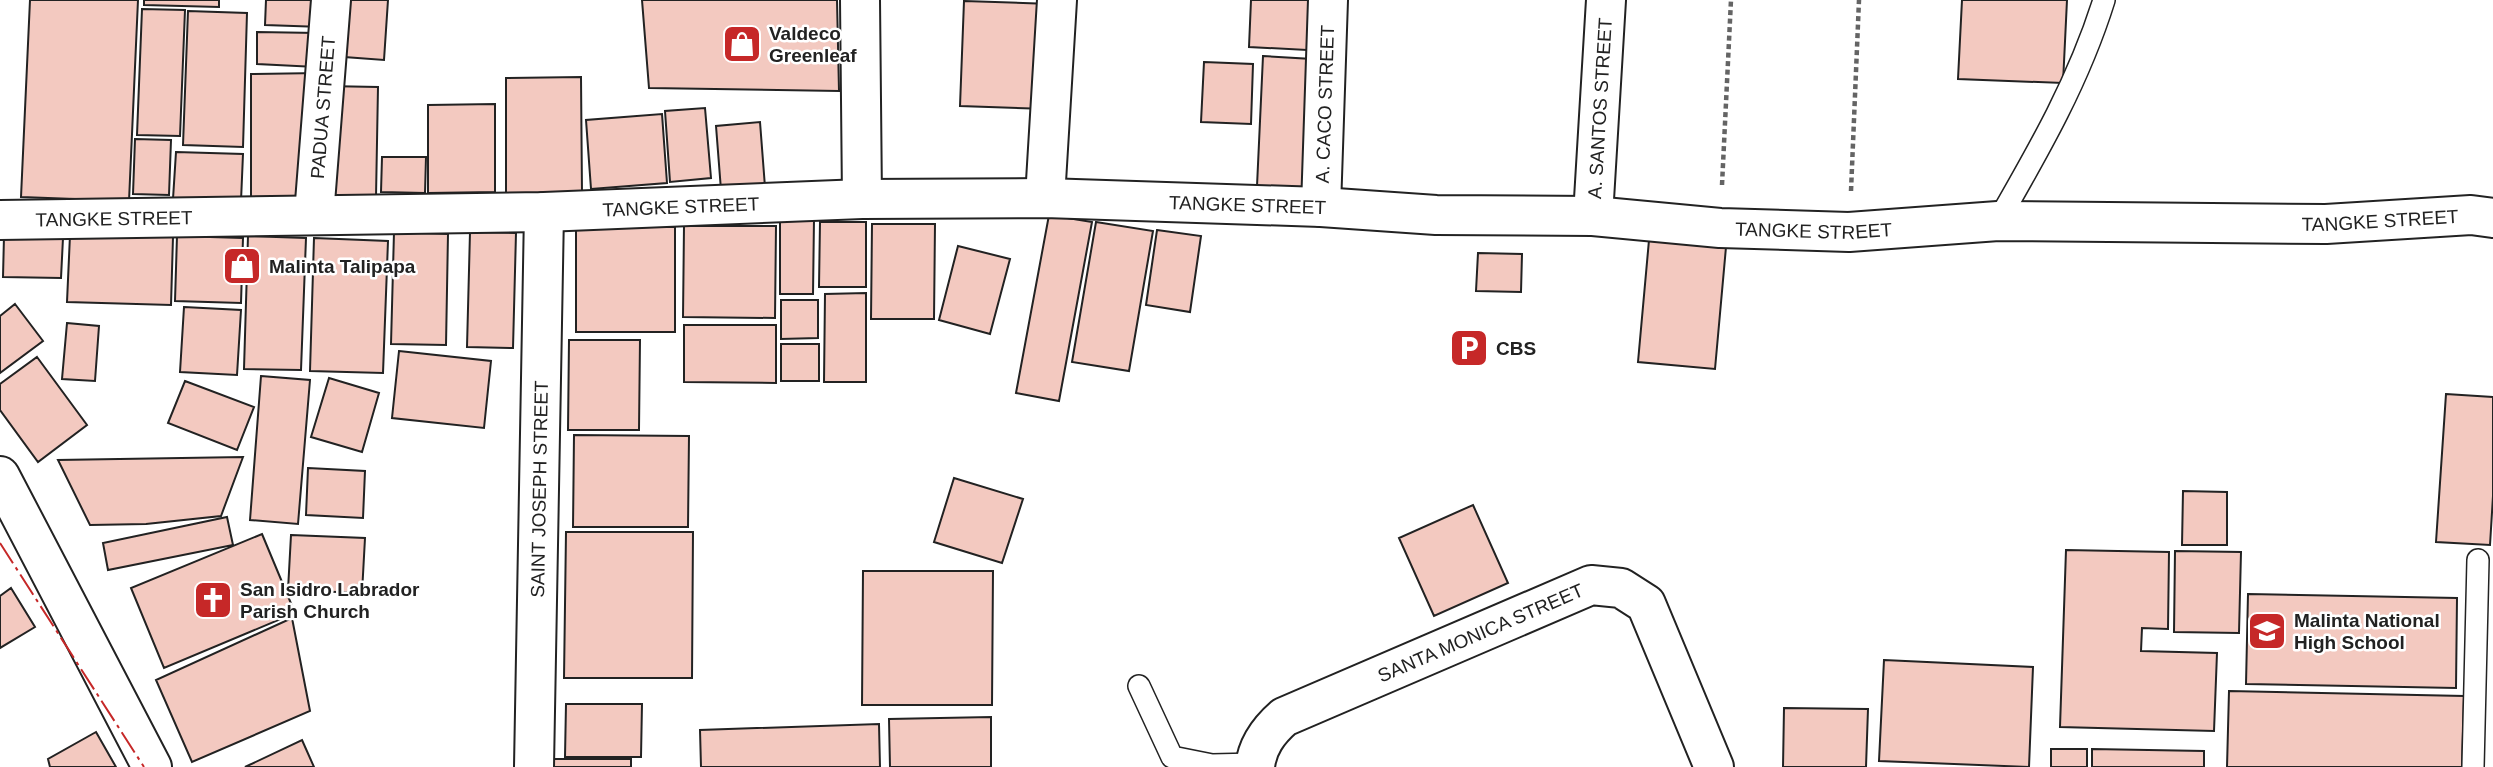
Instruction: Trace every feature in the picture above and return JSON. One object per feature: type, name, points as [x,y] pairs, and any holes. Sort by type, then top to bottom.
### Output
[{"type":"street","name":"PADUA STREET","points":[[314,215],[331,0]]},
{"type":"street","points":[[860,0],[862,199]]},
{"type":"street","points":[[1045,198],[1057,0]]},
{"type":"street","name":"A. CACO STREET","points":[[1321,206],[1328,0]]},
{"type":"street","name":"A. SANTOS STREET","points":[[1593,216],[1606,0]]},
{"type":"street","name":"TANGKE STREET","points":[[0,220],[544,212],[862,199],[1045,198],[1321,206],[1436,215],[1593,216],[1720,228],[1849,232],[1998,221],[2326,224],[2471,215],[2493,218]]},
{"type":"street","name":"SAINT JOSEPH STREET","points":[[534,767],[544,212]]},
{"type":"street","points":[[0,476],[152,767]]},
{"type":"street","name":"SANTA MONICA STREET","points":[[1255,765],[1264,738],[1284,717],[1591,585],[1621,588],[1646,604],[1714,767]]},
{"type":"lane","points":[[1998,221],[2065,99],[2085,56],[2104,0]]},
{"type":"lane","points":[[2473,767],[2478,560]]},
{"type":"lane","points":[[1139,686],[1172,757],[1212,765],[1255,765]]},
{"type":"path","points":[[1720,228],[1731,0]]},
{"type":"path","points":[[1849,232],[1859,0]]},
{"type":"building","points":[[30,0],[138,0],[129,201],[21,197]]},
{"type":"building","points":[[144,0],[219,0],[219,7],[144,5]]},
{"type":"building","points":[[266,0],[323,0],[322,27],[265,25]]},
{"type":"building","points":[[335,0],[388,0],[384,60],[331,56]]},
{"type":"building","name":"Valdeco Greenleaf","points":[[642,0],[837,0],[839,91],[649,88]]},
{"type":"building","points":[[1251,0],[1310,0],[1307,50],[1249,47]]},
{"type":"building","points":[[1962,0],[2067,0],[2063,83],[1958,79]]},
{"type":"building","points":[[964,1],[1051,4],[1047,109],[960,106]]},
{"type":"building","points":[[142,9],[185,10],[180,136],[137,135]]},
{"type":"building","points":[[188,11],[247,13],[243,147],[183,145]]},
{"type":"building","points":[[257,32],[317,33],[316,67],[257,64]]},
{"type":"building","points":[[1263,56],[1312,59],[1305,189],[1257,186]]},
{"type":"building","points":[[1204,62],[1253,64],[1251,124],[1201,122]]},
{"type":"building","points":[[319,73],[309,202],[251,203],[251,74]]},
{"type":"building","points":[[581,77],[582,193],[506,193],[506,78]]},
{"type":"building","points":[[326,86],[378,87],[376,197],[324,196]]},
{"type":"building","points":[[495,104],[495,192],[428,193],[428,105]]},
{"type":"building","points":[[705,108],[711,178],[670,182],[665,111]]},
{"type":"building","points":[[662,114],[667,183],[591,189],[586,120]]},
{"type":"building","points":[[760,122],[765,187],[721,190],[716,126]]},
{"type":"building","points":[[135,139],[171,140],[169,195],[133,194]]},
{"type":"building","points":[[176,152],[243,154],[241,201],[173,199]]},
{"type":"building","points":[[382,157],[426,157],[425,193],[381,192]]},
{"type":"building","points":[[1049,215],[1092,222],[1059,401],[1016,393]]},
{"type":"building","points":[[780,219],[814,219],[813,294],[780,294]]},
{"type":"building","points":[[820,222],[866,222],[866,287],[819,287]]},
{"type":"building","points":[[1096,222],[1153,231],[1129,371],[1072,362]]},
{"type":"building","points":[[872,224],[935,224],[934,319],[871,319]]},
{"type":"building","points":[[684,226],[776,226],[775,318],[683,317]]},
{"type":"building","points":[[576,227],[675,227],[675,332],[576,332]]},
{"type":"building","points":[[1157,230],[1201,236],[1190,312],[1146,305]]},
{"type":"building","points":[[394,232],[448,234],[446,345],[391,344]]},
{"type":"building","points":[[470,232],[516,233],[513,348],[467,347]]},
{"type":"building","points":[[70,235],[173,237],[171,305],[67,302]]},
{"type":"building","points":[[4,236],[63,238],[61,278],[3,277]]},
{"type":"building","points":[[177,236],[243,238],[241,303],[175,301]]},
{"type":"building","points":[[248,236],[306,238],[301,370],[244,369]]},
{"type":"building","points":[[314,238],[388,241],[383,373],[310,371]]},
{"type":"building","points":[[1649,240],[1726,247],[1715,369],[1638,362]]},
{"type":"building","points":[[958,246],[1010,259],[990,334],[939,320]]},
{"type":"building","points":[[1478,253],[1522,254],[1521,292],[1476,291]]},
{"type":"building","points":[[866,293],[866,382],[824,382],[825,294]]},
{"type":"building","points":[[781,300],[818,300],[818,338],[781,339]]},
{"type":"building","points":[[15,304],[43,341],[0,373],[0,316]]},
{"type":"building","points":[[184,307],[241,310],[237,375],[180,372]]},
{"type":"building","points":[[67,323],[99,326],[95,381],[62,379]]},
{"type":"building","points":[[684,325],[776,325],[776,383],[684,382]]},
{"type":"building","points":[[569,340],[640,340],[639,430],[568,430]]},
{"type":"building","points":[[781,344],[819,344],[819,381],[781,381]]},
{"type":"building","points":[[399,351],[491,361],[484,428],[392,418]]},
{"type":"building","points":[[37,357],[87,425],[38,462],[0,410],[0,384]]},
{"type":"building","points":[[261,376],[310,380],[298,524],[250,520]]},
{"type":"building","points":[[329,378],[379,393],[362,452],[311,437]]},
{"type":"building","points":[[185,381],[254,407],[237,450],[168,423]]},
{"type":"building","points":[[2446,394],[2493,397],[2490,545],[2436,542]]},
{"type":"building","points":[[574,435],[689,436],[688,527],[573,527]]},
{"type":"building","points":[[243,457],[221,516],[146,524],[90,525],[58,460]]},
{"type":"building","points":[[308,468],[365,471],[363,518],[306,515]]},
{"type":"building","points":[[954,478],[1023,499],[1002,563],[934,542]]},
{"type":"building","points":[[2183,491],[2227,492],[2227,545],[2182,545]]},
{"type":"building","points":[[1473,505],[1508,583],[1434,616],[1399,538]]},
{"type":"building","points":[[227,517],[233,545],[108,570],[103,543]]},
{"type":"building","points":[[566,532],[693,532],[692,678],[564,678]]},
{"type":"building","name":"San Isidro Labrador Parish Church","points":[[262,534],[295,613],[164,668],[131,588]]},
{"type":"building","points":[[291,535],[365,538],[362,593],[288,590]]},
{"type":"building","points":[[2066,550],[2169,552],[2168,629],[2142,628],[2141,651],[2217,653],[2214,731],[2060,727]]},
{"type":"building","points":[[2175,551],[2241,552],[2239,633],[2174,632]]},
{"type":"building","points":[[863,571],[993,571],[992,705],[862,705]]},
{"type":"building","points":[[11,588],[35,627],[0,648],[0,596]]},
{"type":"building","points":[[2248,594],[2457,598],[2456,688],[2246,684]]},
{"type":"building","points":[[292,618],[310,711],[192,762],[156,680]]},
{"type":"building","points":[[1884,660],[2033,667],[2029,767],[1879,761]]},
{"type":"building","points":[[2229,691],[2464,696],[2462,767],[2227,767]]},
{"type":"building","points":[[566,704],[642,704],[641,757],[565,757]]},
{"type":"building","points":[[1784,708],[1868,709],[1866,767],[1783,767]]},
{"type":"building","points":[[991,717],[991,767],[890,767],[889,719]]},
{"type":"building","points":[[879,724],[880,767],[701,767],[700,730]]},
{"type":"building","points":[[96,732],[116,767],[50,767],[48,759]]},
{"type":"building","points":[[302,740],[314,767],[245,767]]},
{"type":"building","points":[[2051,749],[2087,749],[2087,767],[2051,767]]},
{"type":"building","points":[[2092,749],[2204,751],[2204,767],[2092,767]]},
{"type":"building","points":[[553,759],[631,759],[631,767],[553,767]]},
{"type":"power","points":[[0,543],[144,767]]},
{"type":"place","name":"Valdeco Greenleaf","points":[[742,44]]},
{"type":"place","name":"Malinta Talipapa","points":[[242,266]]},
{"type":"place","name":"CBS","points":[[1469,348]]},
{"type":"place","name":"San Isidro Labrador Parish Church","points":[[213,600]]},
{"type":"place","name":"Malinta National High School","points":[[2267,631]]}]
